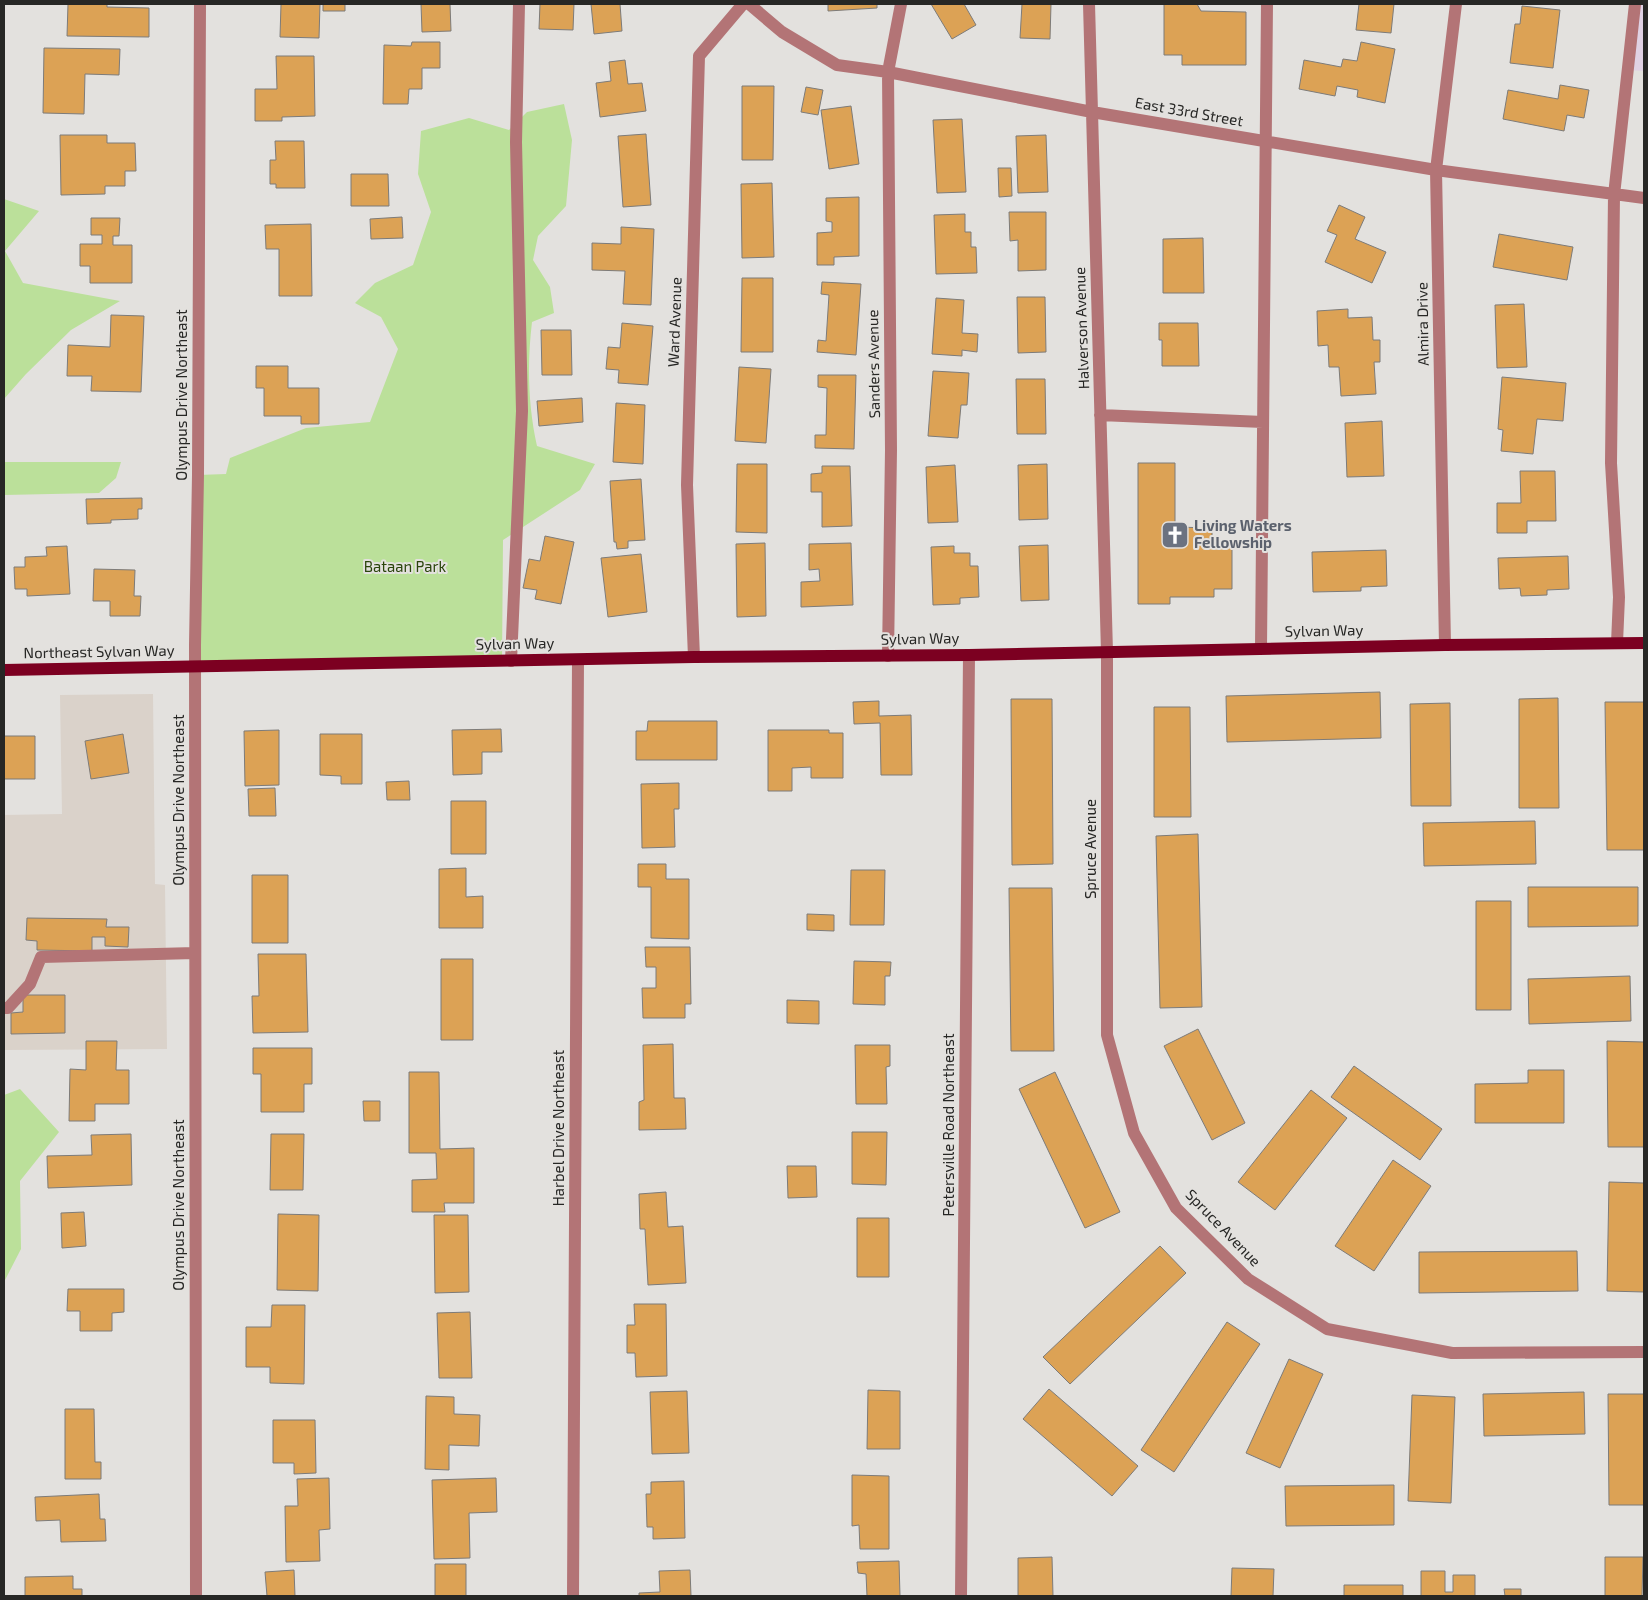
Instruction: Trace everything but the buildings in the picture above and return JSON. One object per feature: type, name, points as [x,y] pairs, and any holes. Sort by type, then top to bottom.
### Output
[{"type":"main road","name":"Sylvan Way","points":[[195,667],[694,657],[969,655],[1261,648],[1644,643]]},
{"type":"main road","name":"Northeast Sylvan Way","points":[[4,670],[195,667]]},
{"type":"street","name":"Olympus Drive Northeast","points":[[196,1596],[195,667],[198,474],[200,4]]},
{"type":"street","points":[[510,661],[522,411],[516,142],[519,4]]},
{"type":"street","name":"Ward Avenue","points":[[694,657],[687,485],[700,56],[743,4]]},
{"type":"street","name":"East 33rd Street","points":[[749,4],[782,32],[837,65],[888,72],[1092,112],[1265,142],[1436,170],[1644,198]]},
{"type":"street","name":"Sanders Avenue","points":[[888,656],[892,450],[888,72],[901,4]]},
{"type":"street","name":"Halverson Avenue","points":[[1089,4],[1107,652]]},
{"type":"street","points":[[1261,648],[1267,4]]},
{"type":"street","name":"Almira Drive","points":[[1445,645],[1436,170],[1456,4]]},
{"type":"street","points":[[1617,644],[1619,597],[1611,463],[1614,195],[1634,4]]},
{"type":"street","points":[[1100,415],[1263,422]]},
{"type":"street","name":"Spruce Avenue","points":[[1107,652],[1108,1035],[1134,1133],[1176,1208],[1248,1279],[1327,1329],[1452,1353],[1644,1352]]},
{"type":"street","name":"Petersville Road Northeast","points":[[961,1596],[969,655]]},
{"type":"street","name":"Harbel Drive Northeast","points":[[574,1596],[578,660]]},
{"type":"street","points":[[4,1008],[8,1008],[30,984],[40,957],[195,953]]},
{"type":"shaded area","points":[[1635,4],[1644,4],[1644,71],[1627,70]]},
{"type":"shaded area","points":[[153,694],[155,884],[165,885],[167,1049],[4,1050],[4,815],[62,814],[60,695]]},
{"type":"green space","name":"Bataan Park","points":[[564,104],[572,140],[566,206],[538,236],[533,260],[550,287],[554,313],[532,322],[529,353],[530,400],[537,446],[595,464],[580,490],[503,540],[502,661],[195,667],[198,475],[226,474],[230,458],[306,428],[370,422],[398,349],[381,317],[355,303],[375,283],[413,265],[431,212],[418,174],[421,131],[469,118],[509,130],[527,112]]},
{"type":"green space","points":[[4,199],[39,211],[5,251],[23,283],[120,301],[71,330],[26,374],[4,399]]},
{"type":"green space","points":[[4,462],[121,462],[116,478],[99,493],[4,495]]},
{"type":"green space","points":[[20,1089],[59,1132],[20,1181],[21,1249],[4,1282],[4,1095]]},
{"type":"place","name":"Living Waters Fellowship","points":[[1175,535]]}]
